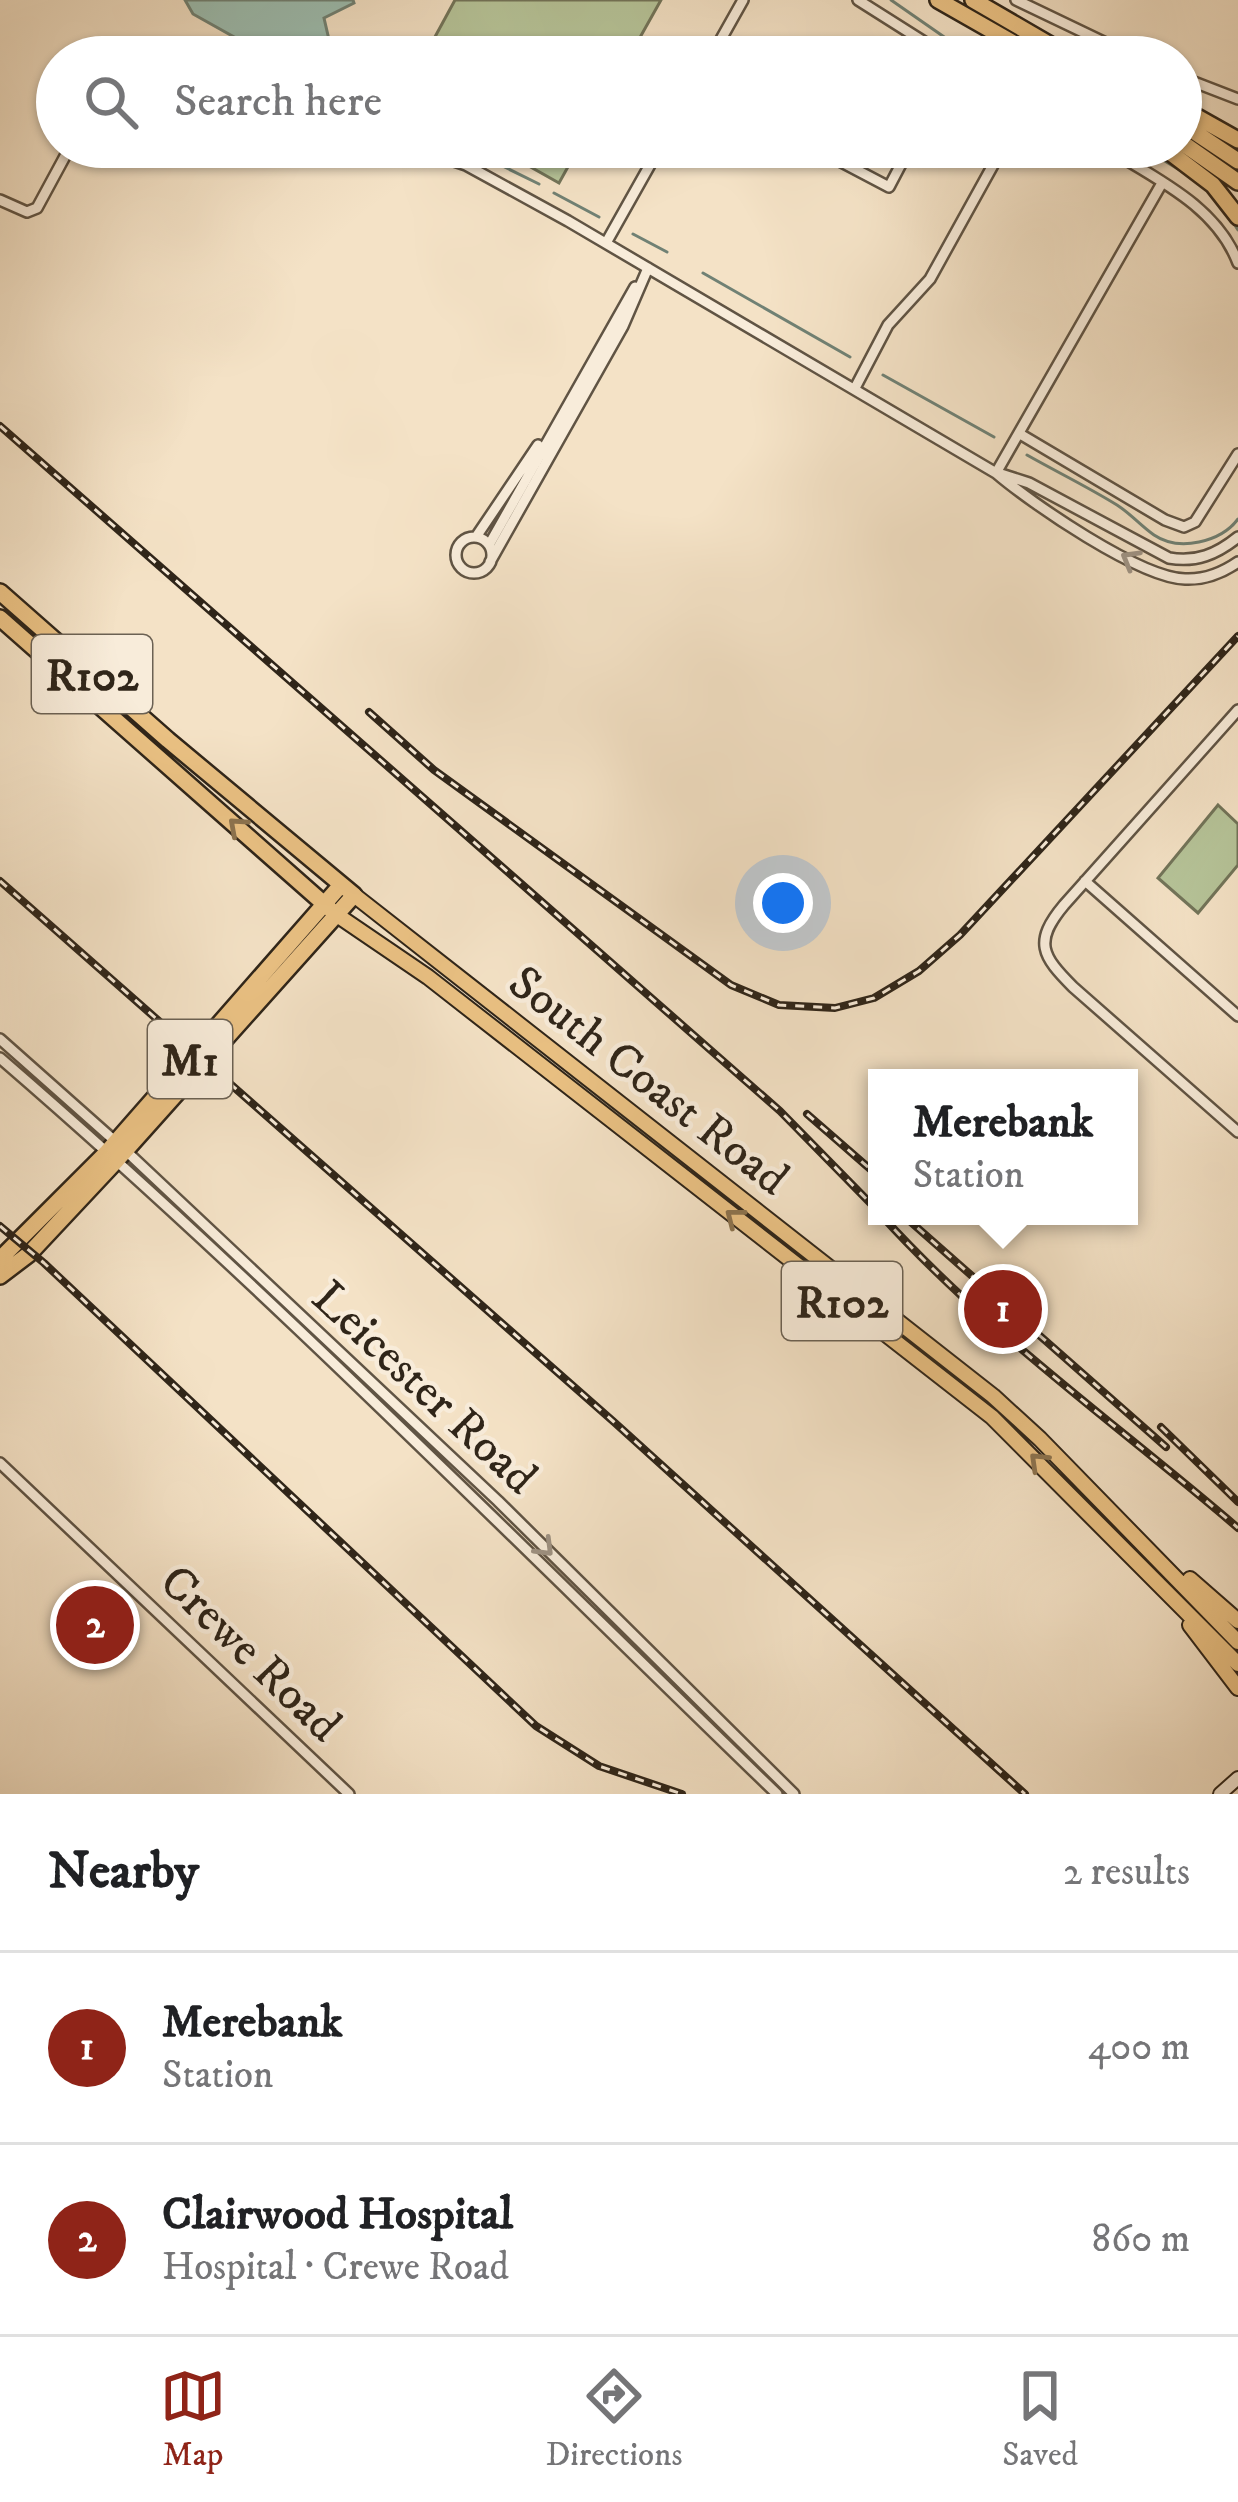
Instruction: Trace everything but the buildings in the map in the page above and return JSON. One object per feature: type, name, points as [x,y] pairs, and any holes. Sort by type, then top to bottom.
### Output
[{"type":"highway","points":[[938,0],[1001,36]]},
{"type":"highway","points":[[973,0],[1035,36]]},
{"type":"highway","points":[[970,18],[995,36]]},
{"type":"highway","points":[[1008,20],[1043,36]]},
{"type":"highway","points":[[1202,120],[1238,140]]},
{"type":"highway","points":[[1202,137],[1238,161]]},
{"type":"highway","points":[[1202,157],[1238,182]]},
{"type":"highway","points":[[1191,168],[1213,185],[1238,217]]},
{"type":"highway","name":"South Coast Road","points":[[0,592],[191,761],[347,890]]},
{"type":"highway","name":"South Coast Road","points":[[0,618],[331,910]]},
{"type":"highway","name":"M1","points":[[2,1267],[116,1151],[347,890]]},
{"type":"main road","name":"South Coast Road","points":[[347,890],[415,944],[608,1118],[992,1418],[1238,1664]]},
{"type":"main road","name":"South Coast Road","points":[[331,910],[619,1105],[1012,1412],[1238,1642]]},
{"type":"main road","points":[[403,959],[415,944]]},
{"type":"main road","points":[[608,1118],[619,1105]]},
{"type":"main road","points":[[659,1158],[669,1144]]},
{"type":"main road","points":[[690,1182],[700,1168]]},
{"type":"main road","points":[[770,1245],[781,1231]]},
{"type":"main road","points":[[922,1364],[933,1349]]},
{"type":"main road","points":[[1079,1502],[1090,1489]]},
{"type":"main road","points":[[1152,1552],[1171,1562],[1238,1622]]},
{"type":"main road","points":[[1150,1575],[1238,1688]]},
{"type":"street","points":[[723,36],[743,0]]},
{"type":"street","points":[[858,0],[915,36]]},
{"type":"street","points":[[1016,0],[1090,36]]},
{"type":"street","points":[[1045,15],[1052,1]]},
{"type":"street","points":[[1202,85],[1238,99]]},
{"type":"street","points":[[0,200],[26,212],[37,208],[59,168]]},
{"type":"street","points":[[471,168],[996,472],[1022,495],[1086,535],[1170,578],[1206,578],[1238,562]]},
{"type":"street","points":[[606,243],[648,168]]},
{"type":"street","points":[[853,168],[889,187],[899,168]]},
{"type":"street","points":[[854,388],[888,326],[931,278],[991,168]]},
{"type":"street","points":[[1139,168],[1212,220],[1238,263]]},
{"type":"street","points":[[996,472],[1162,182]]},
{"type":"street","points":[[490,562],[489,545],[648,268]]},
{"type":"street","points":[[553,428],[476,537],[459,545],[458,563],[466,571],[477,573],[490,562],[623,326],[648,268]]},
{"type":"street","points":[[1019,434],[1184,527],[1196,522],[1238,454]]},
{"type":"street","points":[[996,472],[1029,483],[1169,558],[1194,560],[1238,537]]},
{"type":"street","points":[[476,537],[489,545]]},
{"type":"street","points":[[1238,710],[1047,926],[1045,949],[1053,967],[1073,987],[1238,1132]]},
{"type":"street","points":[[1085,881],[1238,1016]]},
{"type":"street","name":"Leicester Road","points":[[0,1040],[777,1794]]},
{"type":"street","name":"Leicester Road","points":[[0,1058],[116,1151],[491,1495],[794,1794]]},
{"type":"street","points":[[16,1072],[25,1061]]},
{"type":"street","name":"Crewe Road","points":[[0,1463],[349,1794]]},
{"type":"street","points":[[632,1653],[641,1643]]},
{"type":"street","points":[[1220,1794],[1238,1778]]},
{"type":"shaded area","points":[[185,0],[354,3],[324,18],[328,36],[232,36],[193,14]]},
{"type":"shaded area","points":[[455,0],[661,0],[641,36],[435,36]]},
{"type":"shaded area","points":[[532,168],[567,168],[559,183]]},
{"type":"shaded area","points":[[1218,805],[1238,824],[1238,865],[1198,913],[1158,878]]},
{"type":"waterway","points":[[891,0],[943,36]]},
{"type":"waterway","points":[[507,168],[539,184]]},
{"type":"waterway","points":[[1176,168],[1186,174]]},
{"type":"waterway","points":[[554,193],[599,217]]},
{"type":"waterway","points":[[1231,219],[1238,230]]},
{"type":"waterway","points":[[633,234],[667,252]]},
{"type":"waterway","points":[[703,273],[850,357]]},
{"type":"waterway","points":[[883,375],[994,437]]},
{"type":"waterway","points":[[1027,455],[1117,505],[1164,540],[1211,539],[1238,519]]},
{"type":"railway","points":[[0,426],[780,1111],[868,1201]]},
{"type":"railway","points":[[369,712],[434,770],[731,985],[779,1005],[835,1008],[874,998],[919,971],[960,935],[1238,636]]},
{"type":"railway","points":[[0,881],[614,1422],[1025,1794]]},
{"type":"railway","points":[[807,1114],[868,1167]]},
{"type":"railway","points":[[891,1225],[1010,1339],[1238,1528]]},
{"type":"railway","points":[[914,1225],[1166,1447]]},
{"type":"railway","points":[[0,1226],[536,1726],[599,1766],[682,1794]]},
{"type":"railway","points":[[1161,1427],[1238,1502]]},
{"type":"place","name":"Merebank","points":[[1003,1309]]},
{"type":"place","name":"Clairwood Hospital","points":[[95,1625]]}]
